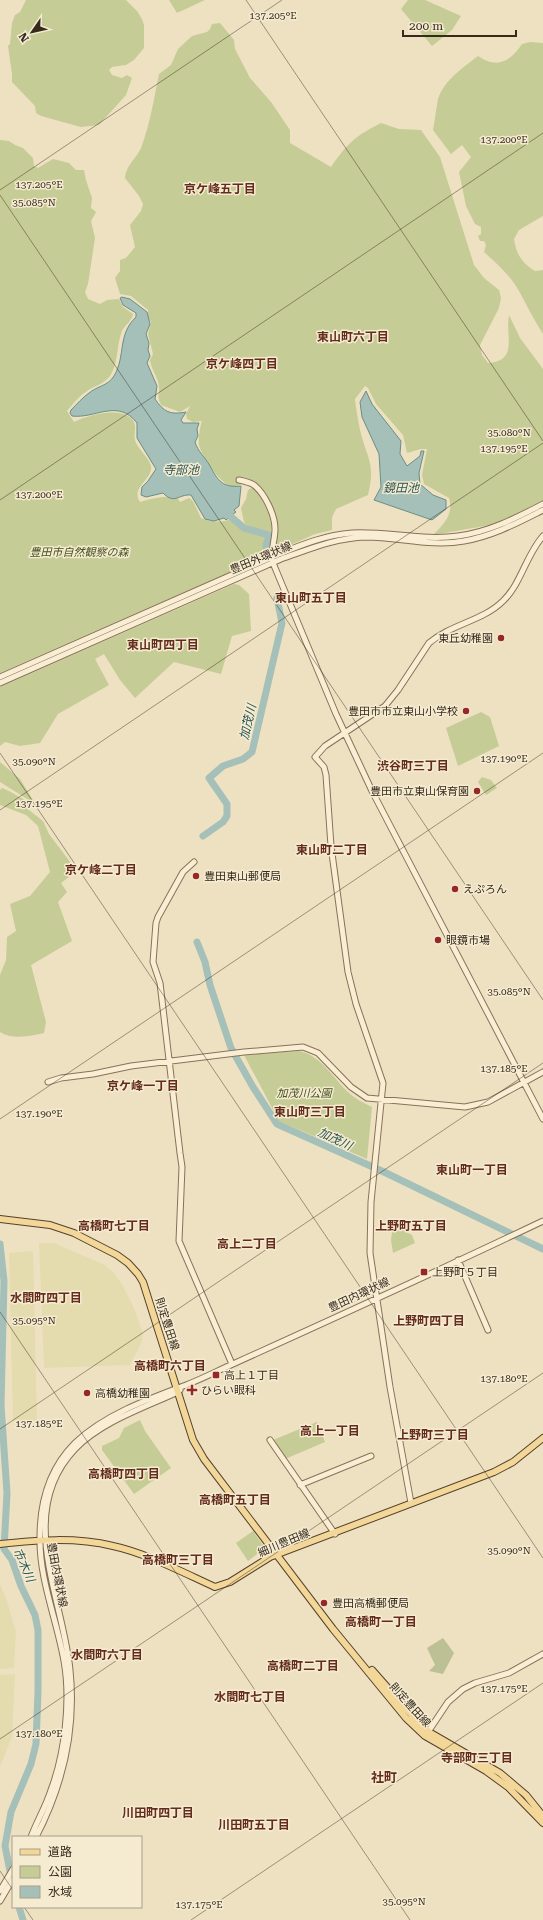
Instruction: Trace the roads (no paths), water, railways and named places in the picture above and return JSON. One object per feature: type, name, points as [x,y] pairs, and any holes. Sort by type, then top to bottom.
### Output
[{"type":"main road","name":"則定豊田線","points":[[2,1220],[50,1225],[63,1228],[117,1255],[133,1267],[143,1282],[193,1440],[199,1451],[276,1555],[397,1707],[427,1734],[496,1777],[516,1793],[543,1823]]},
{"type":"main road","name":"細川豊田線","points":[[0,1544],[42,1540],[85,1541],[115,1546],[176,1569],[215,1587],[230,1582],[276,1555],[501,1470],[543,1438]]},
{"type":"main road","name":"則定豊田線","points":[[427,1734],[500,1773],[526,1796],[543,1816]]},
{"type":"street","points":[[239,480],[248,482],[259,491],[273,516],[275,528],[273,560],[344,732],[385,816],[543,1119]]},
{"type":"street","name":"豊田外環状線","points":[[0,683],[273,560],[306,543],[339,534],[369,533],[438,538],[468,535],[501,525],[543,504]]},
{"type":"street","name":"豊田外環状線","points":[[0,678],[273,560],[313,547],[346,539],[367,537],[431,543],[463,541],[497,533],[543,510]]},
{"type":"street","points":[[411,1503],[390,1387],[377,1297],[370,1234],[383,1083],[352,993],[331,846],[326,775],[324,767],[315,757],[325,746],[344,732],[380,710],[389,701],[429,643],[445,631],[488,613],[504,600],[511,590],[532,549],[543,536]]},
{"type":"street","points":[[194,862],[183,872],[156,924],[153,962],[160,983],[168,1061],[182,1168],[179,1241],[232,1364]]},
{"type":"street","points":[[48,1082],[61,1078],[168,1061],[295,1047],[310,1048],[322,1057],[360,1095],[372,1100],[471,1107],[492,1100],[543,1072]]},
{"type":"street","name":"豊田内環状線","points":[[36,1836],[66,1758],[70,1731],[71,1683],[65,1639],[42,1540],[41,1509],[46,1490],[53,1473],[65,1453],[81,1437],[104,1422],[177,1390],[543,1221]]},
{"type":"street","points":[[458,1260],[488,1330]]},
{"type":"street","points":[[270,1440],[334,1534]]},
{"type":"street","points":[[300,1485],[371,1456]]},
{"type":"street","points":[[427,1734],[448,1702],[463,1689],[475,1683],[509,1673],[543,1654]]},
{"type":"street","name":"豊田内環状線","points":[[31,1836],[54,1790]]},
{"type":"street","points":[[0,1891],[12,1871]]},
{"type":"street","points":[[0,1901],[12,1881]]},
{"type":"water","name":"寺部池","points":[[120,298],[130,299],[147,312],[150,324],[146,334],[149,343],[148,350],[150,356],[147,363],[157,386],[155,399],[161,407],[168,412],[186,412],[181,420],[183,423],[199,423],[197,429],[198,436],[195,442],[216,476],[225,485],[241,486],[239,506],[234,510],[236,512],[226,520],[224,518],[214,521],[205,519],[191,495],[174,499],[163,493],[146,497],[141,495],[142,487],[156,469],[137,438],[137,423],[130,416],[122,412],[114,411],[81,416],[72,416],[70,413],[71,410],[86,395],[112,379],[118,368],[126,331],[136,317],[136,313],[123,305]]},
{"type":"water","name":"鏡田池","points":[[366,391],[372,404],[401,441],[400,454],[407,466],[420,456],[421,451],[424,451],[419,473],[420,484],[433,495],[446,500],[446,509],[432,520],[374,500],[381,487],[379,454],[362,417],[360,402]]},
{"type":"waterway","name":"加茂川","points":[[230,516],[244,528],[269,535],[266,546],[267,553]]},
{"type":"waterway","name":"加茂川","points":[[203,836],[223,822],[227,816],[227,804],[209,778],[223,766],[243,759],[252,752],[282,623],[277,598]]},
{"type":"waterway","name":"加茂川","points":[[197,942],[205,962],[210,985],[231,1048],[253,1087],[277,1124],[384,1172],[543,1249]]},
{"type":"waterway","name":"市木川","points":[[0,1244],[4,1281],[1,1405],[7,1493],[4,1549],[12,1560],[21,1586],[35,1615],[38,1630],[36,1744],[31,1764],[11,1812],[5,1846],[12,1881]]},
{"type":"waterway","name":"市木川","points":[[19,1908],[23,1920]]},
{"type":"place","name":"東丘幼稚園","points":[[501,638]]},
{"type":"place","name":"豊田市市立東山小学校","points":[[466,711]]},
{"type":"place","name":"豊田市立東山保育園","points":[[477,791]]},
{"type":"place","name":"豊田東山郵便局","points":[[196,876]]},
{"type":"place","name":"えぷろん","points":[[455,889]]},
{"type":"place","name":"眼鏡市場","points":[[438,940]]},
{"type":"place","name":"上野町５丁目","points":[[424,1272]]},
{"type":"place","name":"高上１丁目","points":[[216,1375]]},
{"type":"place","name":"ひらい眼科","points":[[192,1390]]},
{"type":"place","name":"高橋幼稚園","points":[[87,1393]]},
{"type":"place","name":"豊田高橋郵便局","points":[[324,1603]]},
{"type":"district","name":"京ケ峰五丁目","points":[[220,189]]},
{"type":"district","name":"東山町六丁目","points":[[353,337]]},
{"type":"district","name":"京ケ峰四丁目","points":[[242,364]]},
{"type":"district","name":"東山町五丁目","points":[[311,598]]},
{"type":"district","name":"東山町四丁目","points":[[163,645]]},
{"type":"district","name":"渋谷町三丁目","points":[[413,766]]},
{"type":"district","name":"東山町二丁目","points":[[332,850]]},
{"type":"district","name":"京ケ峰二丁目","points":[[101,870]]},
{"type":"district","name":"京ケ峰一丁目","points":[[143,1086]]},
{"type":"district","name":"東山町三丁目","points":[[310,1112]]},
{"type":"district","name":"東山町一丁目","points":[[472,1170]]},
{"type":"district","name":"高橋町七丁目","points":[[114,1226]]},
{"type":"district","name":"上野町五丁目","points":[[411,1226]]},
{"type":"district","name":"高上二丁目","points":[[247,1244]]},
{"type":"district","name":"水間町四丁目","points":[[46,1298]]},
{"type":"district","name":"上野町四丁目","points":[[429,1321]]},
{"type":"district","name":"高橋町六丁目","points":[[170,1366]]},
{"type":"district","name":"高上一丁目","points":[[330,1431]]},
{"type":"district","name":"上野町三丁目","points":[[433,1435]]},
{"type":"district","name":"高橋町四丁目","points":[[124,1474]]},
{"type":"district","name":"高橋町五丁目","points":[[235,1500]]},
{"type":"district","name":"高橋町三丁目","points":[[178,1560]]},
{"type":"district","name":"高橋町一丁目","points":[[381,1622]]},
{"type":"district","name":"水間町六丁目","points":[[107,1655]]},
{"type":"district","name":"高橋町二丁目","points":[[303,1666]]},
{"type":"district","name":"水間町七丁目","points":[[250,1697]]},
{"type":"district","name":"寺部町三丁目","points":[[477,1758]]},
{"type":"district","name":"社町","points":[[384,1777]]},
{"type":"district","name":"川田町四丁目","points":[[158,1813]]},
{"type":"district","name":"川田町五丁目","points":[[254,1825]]},
{"type":"park label","name":"豊田市自然観察の森","points":[[79,552]]},
{"type":"park label","name":"加茂川公園","points":[[304,1093]]}]
